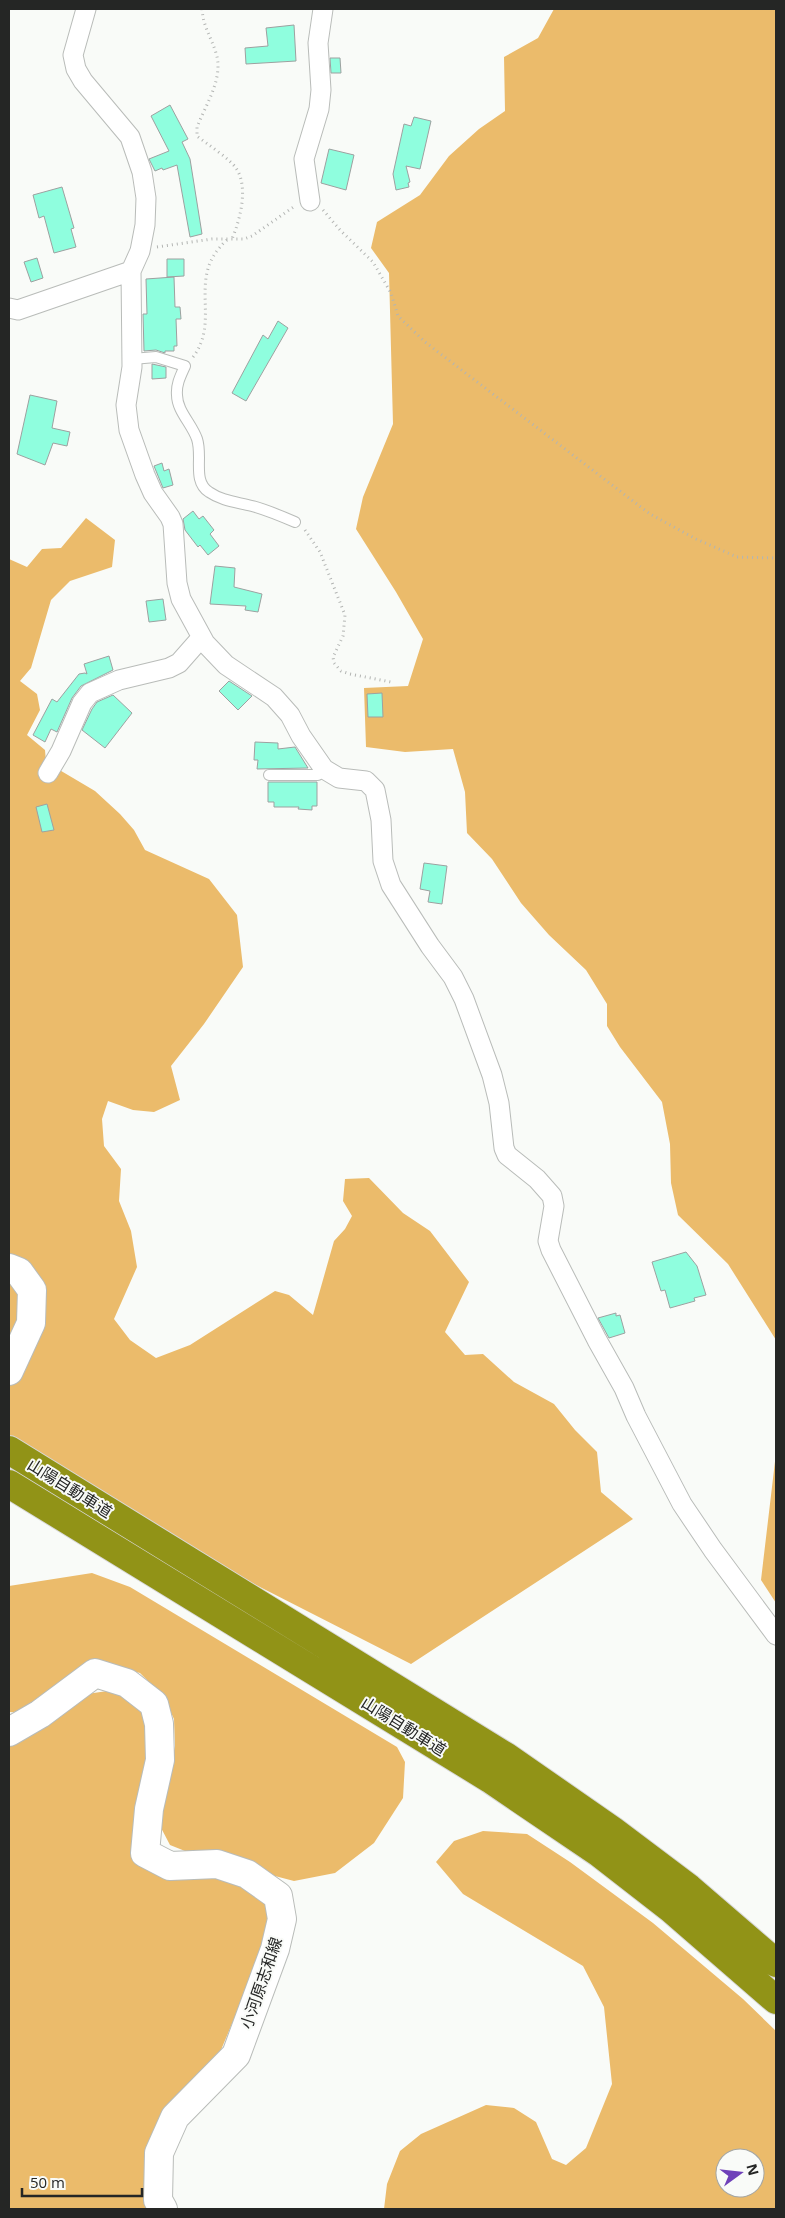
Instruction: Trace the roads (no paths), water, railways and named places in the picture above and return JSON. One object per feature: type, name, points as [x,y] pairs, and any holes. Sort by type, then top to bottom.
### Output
[{"type":"highway","name":"山陽自動車道","points":[[9,1450],[507,1757],[612,1830],[689,1888],[776,1962]]},
{"type":"highway","name":"山陽自動車道","points":[[9,1484],[490,1779],[599,1853],[671,1909],[776,2000]]},
{"type":"main road","points":[[9,1268],[19,1272],[32,1290],[32,1323],[9,1371]]},
{"type":"main road","name":"小河原志和線","points":[[9,1732],[40,1714],[95,1673],[127,1683],[154,1704],[159,1724],[160,1760],[149,1809],[145,1852],[170,1866],[217,1864],[247,1874],[278,1896],[282,1919],[274,1949],[236,2055],[175,2117],[159,2153],[158,2200],[163,2209]]},
{"type":"street","points":[[86,9],[74,56],[76,69],[83,81],[130,137],[142,172],[146,198],[145,225],[140,251],[131,271],[132,359],[126,405],[129,430],[153,494],[173,524],[177,583],[181,599],[201,638],[226,665],[274,697],[290,715],[324,769],[339,778],[366,780],[375,790],[381,820],[383,861],[391,885],[430,946],[453,977],[464,999],[492,1075],[499,1103],[504,1148],[507,1155],[537,1179],[552,1196],[554,1206],[548,1241],[551,1250],[624,1388],[636,1416],[682,1504],[713,1550],[776,1635]]},
{"type":"street","points":[[310,201],[304,159],[319,109],[321,90],[318,43],[323,9]]},
{"type":"street","points":[[9,308],[18,310],[131,271]]},
{"type":"street","points":[[48,773],[61,751],[82,703],[90,693],[119,680],[169,668],[178,663],[201,638]]},
{"type":"lane","points":[[132,359],[156,358],[185,366],[178,382],[176,396],[181,410],[197,439],[200,450],[198,478],[202,487],[225,500],[270,511],[296,522]]},
{"type":"lane","points":[[269,775],[318,775],[324,769]]}]
